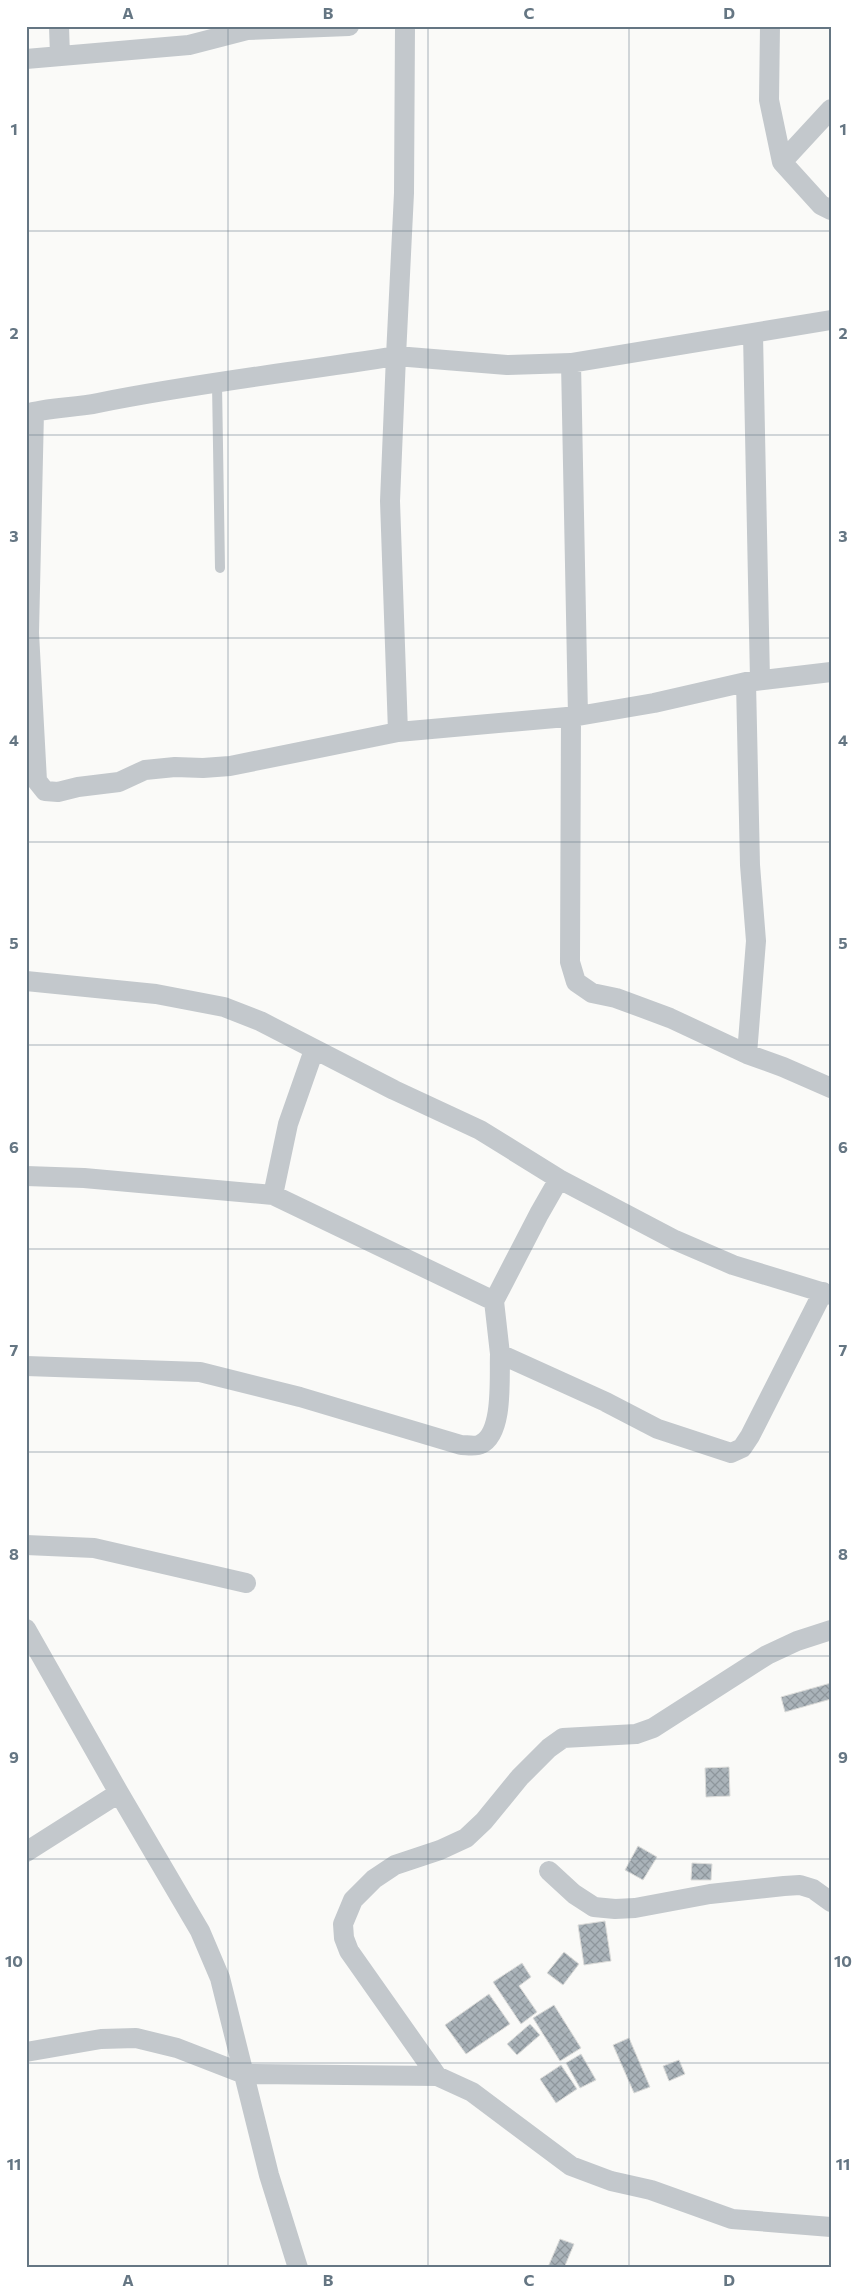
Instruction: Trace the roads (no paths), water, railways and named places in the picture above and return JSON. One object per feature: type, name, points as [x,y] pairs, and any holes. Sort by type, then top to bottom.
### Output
[{"type":"street","points":[[59,26],[60,56]]},
{"type":"street","points":[[26,59],[189,45],[246,28],[349,26]]},
{"type":"street","points":[[398,732],[390,501],[404,193],[405,26]]},
{"type":"street","points":[[770,26],[769,100],[782,162],[821,205],[831,210]]},
{"type":"street","points":[[782,162],[831,109]]},
{"type":"street","points":[[831,320],[571,363],[506,365],[396,356],[217,384],[157,391],[71,408],[30,413],[28,633],[37,781],[45,791],[58,792],[78,787],[119,782],[145,770],[175,767],[203,768],[230,766],[398,732],[575,716],[654,703],[753,681],[831,672]]},
{"type":"street","points":[[747,1054],[756,941],[750,865],[753,681],[753,334]]},
{"type":"street","points":[[571,363],[575,716],[570,962],[576,982],[592,993],[616,998],[670,1018],[747,1054],[831,1088]]},
{"type":"street","points":[[26,981],[156,994],[224,1006],[260,1021],[314,1050],[480,1130],[559,1179],[675,1240],[733,1266],[827,1293],[750,1436],[742,1448],[731,1453],[658,1429],[606,1402],[500,1354]]},
{"type":"street","points":[[273,1195],[288,1124],[314,1050]]},
{"type":"street","points":[[26,1176],[84,1178],[273,1195],[494,1301]]},
{"type":"street","points":[[26,1366],[200,1372],[300,1397],[461,1446],[479,1445],[490,1438],[496,1424],[500,1354],[494,1301],[559,1179]]},
{"type":"street","points":[[26,1544],[94,1548],[246,1583]]},
{"type":"street","points":[[26,1629],[200,1931],[220,1978],[269,2175],[298,2268]]},
{"type":"street","points":[[437,2076],[349,1951],[344,1938],[343,1924],[354,1900],[374,1879],[396,1865],[440,1850],[466,1838],[484,1821],[520,1777],[549,1748],[563,1738],[636,1734],[653,1728],[767,1655],[797,1641],[831,1630]]},
{"type":"street","points":[[26,1852],[119,1793]]},
{"type":"street","points":[[549,1871],[574,1894],[594,1907],[615,1910],[710,1894],[800,1885],[813,1889],[831,1902]]},
{"type":"street","points":[[26,2052],[101,2039],[136,2038],[177,2048],[244,2074],[437,2076],[472,2092],[571,2166],[611,2180],[651,2190],[732,2219],[831,2227]]},
{"type":"lane","points":[[217,384],[220,568]]}]
